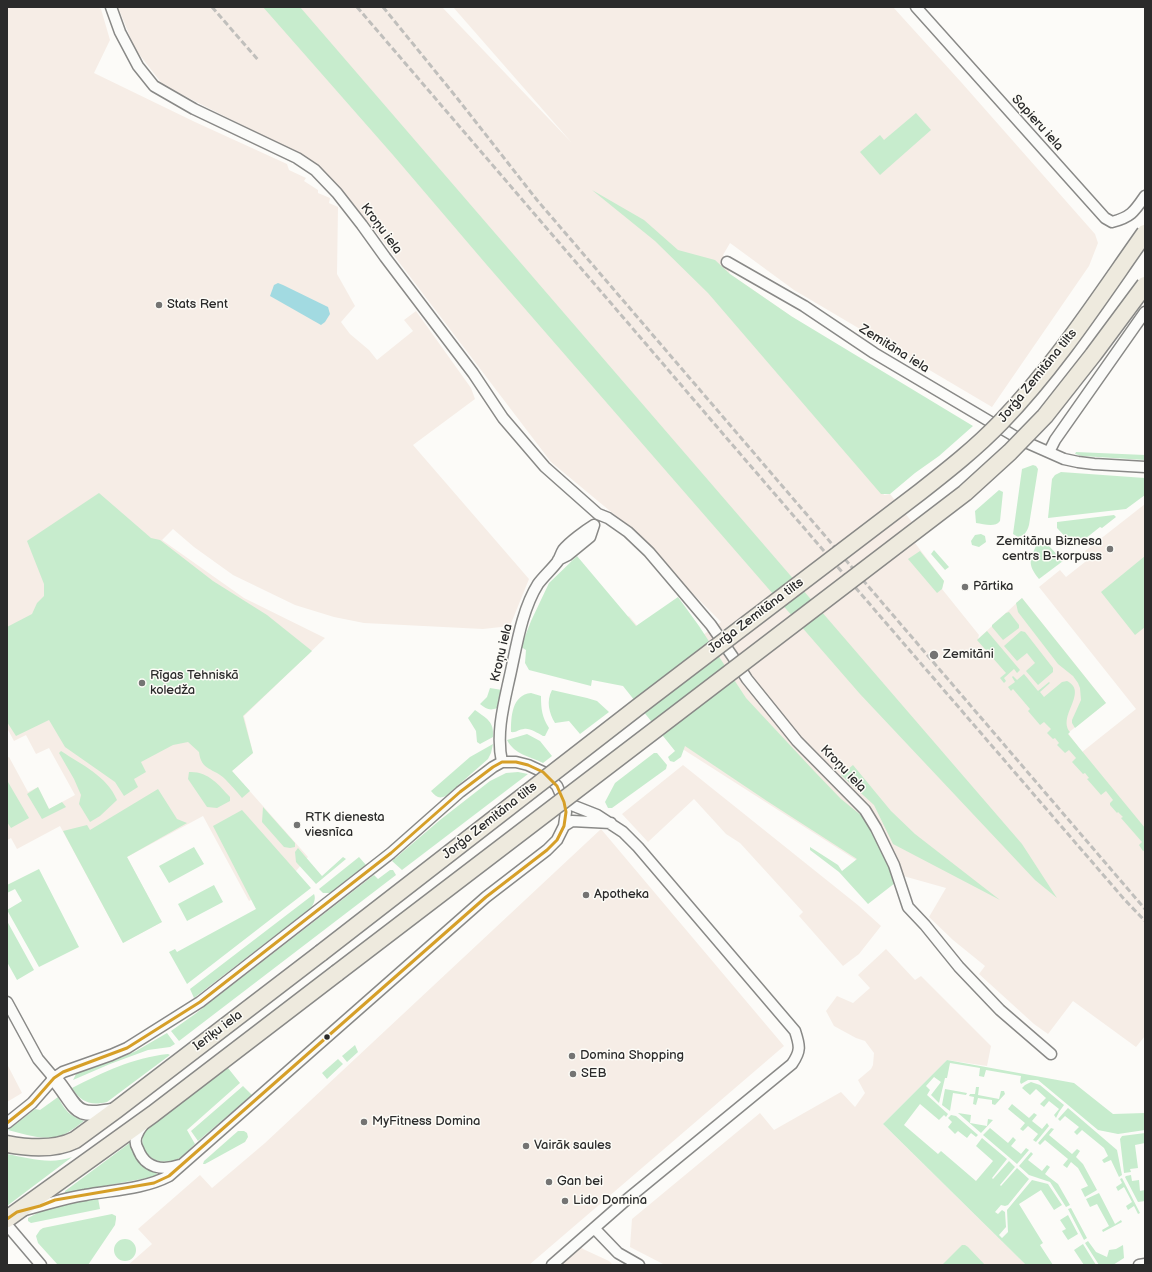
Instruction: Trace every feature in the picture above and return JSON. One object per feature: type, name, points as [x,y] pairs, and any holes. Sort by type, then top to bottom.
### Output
[{"type":"main road","name":"Jorģa Zemitāna tilts","points":[[321,953],[961,459],[1000,423],[1037,381],[1089,312],[1145,233]]},
{"type":"main road","name":"Ieriķu iela","points":[[12,1215],[153,1114],[965,493],[1010,452],[1045,416],[1145,285]]},
{"type":"main road","name":"Ieriķu iela","points":[[7,1144],[39,1147],[68,1144],[116,1110],[321,953]]},
{"type":"street","name":"Kroņu iela","points":[[111,7],[120,32],[138,66],[154,86],[194,109],[297,158],[315,170],[337,193],[473,373],[503,418],[545,467],[598,514],[608,518],[628,532],[649,552],[711,625],[747,679],[792,735],[864,810],[876,828],[894,865],[908,907],[1000,1010],[1051,1054]]},
{"type":"street","name":"Sapieru iela","points":[[916,7],[1105,218],[1112,222],[1124,219],[1133,213],[1145,196]]},
{"type":"street","name":"Zemitāna iela","points":[[727,262],[804,306],[874,353],[1021,440],[1064,459],[1094,464],[1145,467]]},
{"type":"street","points":[[1049,452],[1055,440],[1145,312]]},
{"type":"street","name":"Kroņu iela","points":[[502,762],[499,742],[502,720],[521,627],[538,585],[558,560],[568,555],[590,537],[598,514]]},
{"type":"street","points":[[7,1123],[32,1103],[54,1078],[63,1072],[127,1048],[200,1002],[391,853],[465,788],[502,762]]},
{"type":"street","name":"Ieriķu iela","points":[[12,1215],[55,1200],[112,1191],[154,1182],[169,1176],[486,897],[547,850],[557,840],[564,826],[566,812],[564,802],[557,786],[543,772],[528,765],[516,762],[502,762]]},
{"type":"street","points":[[552,1265],[624,1201],[792,1064],[799,1054],[795,1031],[638,847],[623,832],[611,823],[597,815],[564,802]]},
{"type":"street","points":[[564,826],[572,822],[611,823]]},
{"type":"street","points":[[7,1002],[38,1059],[64,1090],[73,1105],[79,1111],[89,1114],[116,1110]]},
{"type":"street","name":"Ieriķu iela","points":[[153,1114],[144,1123],[137,1134],[135,1144],[140,1155],[149,1164],[164,1168],[173,1168],[182,1164]]},
{"type":"street","points":[[7,1225],[41,1265]]},
{"type":"street","points":[[594,1228],[618,1253],[639,1265]]},
{"type":"street","points":[[1138,1265],[1145,1264]]},
{"type":"shaded area","points":[[7,7],[97,7],[101,9],[110,40],[94,73],[195,122],[287,164],[289,170],[306,178],[304,181],[318,190],[318,193],[330,198],[329,203],[338,207],[337,274],[355,306],[341,322],[350,334],[369,350],[377,360],[413,331],[404,320],[416,311],[471,388],[475,399],[413,445],[529,579],[510,626],[483,629],[364,623],[334,617],[295,605],[233,575],[194,547],[173,529],[162,540],[244,598],[325,638],[244,716],[253,753],[232,771],[308,857],[296,871],[249,901],[203,816],[127,857],[162,922],[123,943],[60,826],[17,849],[11,838],[7,840],[7,758],[9,757],[28,792],[38,787],[49,809],[75,795],[49,748],[36,754],[26,735],[14,741],[7,728]]},
{"type":"shaded area","name":"Zemitāni","points":[[118,7],[442,7],[572,143],[453,7],[893,7],[1095,234],[1098,243],[1089,266],[992,407],[794,290],[730,243],[723,255],[730,274],[791,316],[884,495],[890,494],[923,536],[915,543],[944,581],[942,589],[979,635],[978,639],[1022,598],[1106,703],[1068,733],[1082,752],[1136,709],[1039,587],[1060,570],[1066,577],[1090,558],[1085,551],[1145,504],[1145,1036],[1136,1047],[1073,1001],[1048,1034],[1034,1024],[979,974],[985,966],[953,940],[929,917],[946,888],[864,865],[681,748],[628,684],[569,657],[629,616],[667,661],[721,622],[616,516],[551,462],[373,228],[336,183],[303,156],[163,85],[135,49]]},
{"type":"shaded area","points":[[683,765],[859,906],[881,926],[859,954],[843,966],[799,916],[803,912],[740,843],[726,834],[694,799],[648,842],[622,814]]},
{"type":"shaded area","name":"Domina Shopping","points":[[601,829],[784,1046],[529,1265],[128,1265],[152,1244],[138,1229],[200,1175],[212,1188],[265,1143]]},
{"type":"shaded area","points":[[886,949],[915,980],[921,976],[991,1046],[987,1066],[947,1060],[883,1124],[1026,1265],[665,1265],[630,1247],[632,1219],[760,1113],[774,1130],[841,1092],[855,1107],[865,1093],[858,1080],[871,1069],[873,1065],[874,1053],[865,1041],[856,1038],[834,1026],[826,1011],[837,996],[853,1003],[870,988],[858,975]]},
{"type":"shaded area","points":[[7,1064],[22,1093],[7,1102]]},
{"type":"shaded area","points":[[580,1246],[583,1249],[609,1261],[613,1265],[559,1265]]},
{"type":"green space","points":[[263,7],[300,7],[1022,844],[1057,898],[1035,880],[860,694]]},
{"type":"green space","points":[[916,113],[931,130],[880,175],[860,152],[880,135],[884,140]]},
{"type":"green space","points":[[592,190],[644,220],[678,250],[715,260],[730,274],[791,316],[973,426],[939,456],[915,473],[890,494],[881,494],[708,293],[655,241]]},
{"type":"green space","points":[[1076,452],[1145,455],[1145,460],[1082,456],[1075,454]]},
{"type":"green space","points":[[1033,465],[1038,469],[1029,525],[1025,533],[1018,537],[1013,534],[1022,469]]},
{"type":"green space","points":[[1061,472],[1145,478],[1145,495],[1126,509],[1048,518],[1052,479],[1055,475]]},
{"type":"green space","points":[[999,490],[1003,492],[1000,521],[992,525],[976,523],[975,511]]},
{"type":"green space","name":"Rīgas Tehniskā koledža","points":[[99,493],[151,538],[160,540],[213,581],[267,615],[312,651],[243,716],[253,753],[232,771],[250,791],[242,798],[221,775],[202,763],[199,752],[188,742],[173,745],[141,762],[146,772],[134,779],[138,787],[124,796],[115,782],[65,747],[49,720],[16,736],[7,722],[7,627],[32,614],[37,603],[44,596],[44,584],[27,541]]},
{"type":"green space","points":[[1114,515],[1116,517],[1102,528],[1100,527],[1076,546],[1074,546],[1057,528],[1057,522]]},
{"type":"green space","points":[[981,534],[985,536],[986,542],[979,547],[972,545],[971,541],[975,535]]},
{"type":"green space","points":[[1036,546],[1049,546],[1063,561],[1039,579],[1031,566],[1031,559]]},
{"type":"green space","points":[[934,550],[949,567],[945,570],[931,554]]},
{"type":"green space","points":[[920,551],[944,581],[942,589],[937,593],[908,559]]},
{"type":"green space","points":[[577,556],[636,626],[678,597],[699,626],[746,698],[841,799],[862,816],[869,825],[887,861],[895,883],[868,904],[839,872],[810,850],[810,847],[838,865],[842,871],[857,859],[685,746],[681,757],[674,762],[670,761],[668,757],[675,751],[623,686],[592,680],[591,686],[529,670],[525,663],[526,650],[521,647],[531,621],[549,583]]},
{"type":"green space","points":[[1145,556],[1145,627],[1135,635],[1101,592]]},
{"type":"green space","points":[[1022,598],[1106,703],[1075,728],[1072,720],[1081,700],[1078,683],[1073,676],[1058,664],[1018,612],[1016,603]]},
{"type":"green space","points":[[1009,612],[1019,625],[1019,628],[1003,640],[992,625]]},
{"type":"green space","points":[[987,631],[1020,670],[1017,673],[1014,669],[1004,678],[1006,681],[1004,683],[1000,678],[1006,673],[977,640]]},
{"type":"green space","points":[[1021,631],[1025,632],[1053,668],[1053,672],[1038,685],[1026,671],[1035,663],[1027,653],[1017,661],[1004,646]]},
{"type":"green space","points":[[1024,674],[1038,691],[1049,682],[1050,683],[1040,692],[1044,697],[1062,682],[1067,681],[1073,686],[1075,691],[1074,698],[1067,719],[1067,726],[1070,732],[1068,734],[1145,828],[1145,850],[1143,851],[1139,845],[1142,842],[1121,818],[1123,817],[1110,805],[1113,800],[1106,791],[1101,795],[1087,779],[1089,778],[1085,773],[1083,774],[1072,762],[1076,758],[1069,750],[1065,753],[1057,745],[1059,743],[1055,738],[1053,739],[1047,733],[1051,729],[1044,722],[1040,725],[1028,711],[1030,709],[1013,689],[1011,691],[1008,687],[1015,682],[1012,677],[1013,676],[1017,680]]},
{"type":"green space","points":[[490,688],[502,690],[497,708],[490,709],[480,704],[487,697]]},
{"type":"green space","points":[[552,690],[597,701],[609,712],[580,734],[569,721],[555,723],[549,707],[549,698]]},
{"type":"green space","points":[[531,693],[541,696],[542,713],[549,728],[545,736],[529,729],[511,732],[512,713],[516,702],[525,695]]},
{"type":"green space","points":[[475,710],[489,721],[493,732],[493,737],[480,744],[477,742],[476,731],[468,718]]},
{"type":"green space","points":[[527,734],[540,741],[552,756],[543,763],[518,752],[507,740]]},
{"type":"green space","points":[[493,744],[488,759],[446,796],[438,797],[434,795],[431,791],[470,757]]},
{"type":"green space","points":[[61,751],[85,766],[107,784],[117,800],[100,816],[90,822],[79,804],[81,795],[74,779],[59,753]]},
{"type":"green space","points":[[654,753],[657,753],[667,765],[666,769],[612,808],[608,808],[605,802],[615,783]]},
{"type":"green space","points":[[853,765],[891,811],[915,834],[1000,900],[893,844],[874,805],[841,775]]},
{"type":"green space","points":[[189,772],[196,772],[207,776],[222,788],[230,797],[230,801],[217,808],[207,807],[188,779]]},
{"type":"green space","points":[[518,772],[528,774],[402,870],[392,861],[440,820],[490,781],[506,773]]},
{"type":"green space","points":[[7,782],[29,818],[11,828],[7,822]]},
{"type":"green space","points":[[38,787],[49,809],[62,802],[66,807],[42,819],[27,794]]},
{"type":"green space","points":[[158,789],[177,819],[187,823],[127,857],[162,922],[123,943],[63,831],[87,825],[90,830]]},
{"type":"green space","points":[[263,807],[295,843],[295,847],[284,847],[262,822]]},
{"type":"green space","points":[[242,810],[311,888],[187,984],[169,952],[175,949],[177,952],[256,909],[213,826]]},
{"type":"green space","points":[[194,847],[204,864],[169,883],[159,866]]},
{"type":"green space","points":[[298,848],[322,876],[343,857],[346,859],[316,884],[296,862],[295,852]]},
{"type":"green space","points":[[359,857],[366,865],[330,893],[323,893],[319,889]]},
{"type":"green space","points":[[39,869],[79,947],[39,967],[7,910],[22,901],[15,889],[7,893],[7,885]]},
{"type":"green space","points":[[390,870],[393,870],[396,875],[179,1041],[171,1031],[374,875],[378,879]]},
{"type":"green space","points":[[214,885],[223,902],[187,921],[178,904]]},
{"type":"green space","points":[[314,894],[315,898],[311,908],[194,998],[190,989]]},
{"type":"green space","points":[[7,921],[34,970],[17,980],[7,962]]},
{"type":"green space","points":[[167,1033],[175,1044],[170,1047],[148,1050],[73,1080],[76,1074],[136,1051]]},
{"type":"green space","points":[[355,1045],[358,1052],[347,1062],[342,1056]]},
{"type":"green space","points":[[168,1054],[170,1055],[107,1102],[86,1102],[75,1093],[72,1088],[130,1062]]},
{"type":"green space","points":[[338,1059],[343,1064],[327,1079],[322,1073]]},
{"type":"green space","points":[[947,1060],[1074,1083],[1113,1114],[1145,1113],[1145,1130],[1118,1134],[1098,1130],[1038,1080],[1028,1080],[1021,1084],[1021,1076],[986,1070],[984,1077],[979,1076],[980,1068],[950,1063],[939,1103],[931,1095],[941,1082],[934,1077],[926,1086],[930,1090],[927,1095],[948,1114],[946,1117],[944,1115],[939,1120],[920,1104],[904,1125],[938,1154],[941,1151],[976,1181],[993,1161],[976,1146],[982,1138],[1007,1159],[992,1178],[993,1179],[1009,1161],[1015,1167],[1000,1185],[1001,1186],[1017,1168],[1029,1179],[1008,1205],[1001,1205],[995,1212],[998,1214],[1002,1210],[1005,1212],[1006,1227],[999,1235],[1002,1238],[1008,1232],[1007,1210],[1032,1180],[1048,1184],[1062,1205],[1054,1210],[1041,1190],[1019,1204],[1043,1243],[1040,1245],[1053,1265],[1026,1265],[883,1124]]},
{"type":"green space","points":[[228,1068],[240,1083],[187,1130],[195,1144],[184,1155],[176,1160],[167,1162],[153,1159],[149,1156],[143,1147],[142,1140],[144,1130]]},
{"type":"green space","points":[[1031,1082],[1040,1085],[1064,1105],[1056,1118],[1054,1115],[1059,1109],[1049,1101],[1044,1107],[1040,1104],[1046,1098],[1036,1089],[1030,1095],[1022,1088]]},
{"type":"green space","points":[[243,1086],[252,1095],[198,1141],[191,1131]]},
{"type":"green space","points":[[976,1087],[979,1087],[978,1095],[999,1099],[1001,1091],[1004,1091],[1005,1094],[995,1105],[992,1104],[992,1100],[978,1098],[976,1105],[973,1104],[974,1097],[969,1096],[970,1094],[975,1094]]},
{"type":"green space","points":[[945,1089],[967,1093],[966,1095],[953,1093],[950,1111],[942,1105]]},
{"type":"green space","points":[[58,1097],[68,1112],[84,1121],[67,1133],[60,1136],[47,1138],[8,1130],[35,1109],[40,1110]]},
{"type":"green space","points":[[1012,1104],[1029,1118],[1034,1113],[1037,1115],[1032,1121],[1042,1129],[1047,1123],[1049,1126],[1036,1142],[1033,1140],[1038,1134],[1028,1126],[1023,1131],[1020,1129],[1025,1123],[1008,1109]]},
{"type":"green space","points":[[1068,1108],[1117,1150],[1122,1175],[1119,1177],[1111,1160],[1104,1163],[1102,1160],[1108,1156],[1104,1148],[1082,1130],[1077,1135],[1074,1132],[1079,1127],[1065,1116],[1060,1121],[1058,1119]]},
{"type":"green space","points":[[958,1113],[971,1115],[970,1123],[987,1126],[988,1119],[993,1120],[981,1133]]},
{"type":"green space","points":[[951,1115],[956,1116],[978,1135],[976,1137],[971,1133],[967,1138],[958,1131],[955,1134],[948,1127],[952,1122],[948,1118]]},
{"type":"green space","points":[[990,1128],[1008,1143],[1013,1137],[1016,1140],[1011,1146],[1021,1154],[1026,1148],[1029,1150],[1017,1164],[983,1135]]},
{"type":"green space","points":[[1051,1128],[1054,1129],[1049,1135],[1072,1154],[1077,1149],[1080,1151],[1076,1157],[1083,1164],[1097,1190],[1085,1197],[1081,1189],[1088,1186],[1078,1168],[1071,1162],[1067,1168],[1063,1165],[1068,1159],[1045,1140],[1040,1145],[1038,1143]]},
{"type":"green space","points":[[238,1131],[244,1131],[247,1133],[248,1137],[245,1142],[203,1164],[204,1161]]},
{"type":"green space","points":[[1145,1133],[1145,1143],[1135,1145],[1138,1168],[1130,1169],[1131,1172],[1124,1173],[1120,1139],[1122,1136]]},
{"type":"green space","points":[[131,1142],[137,1160],[142,1165],[155,1172],[158,1176],[65,1192],[65,1191]]},
{"type":"green space","points":[[1031,1152],[1033,1154],[1028,1160],[1042,1171],[1047,1165],[1050,1167],[1045,1174],[1058,1184],[1070,1205],[1066,1207],[1050,1182],[1029,1175],[1019,1166]]},
{"type":"green space","points":[[7,1154],[48,1161],[72,1157],[7,1206]]},
{"type":"green space","points":[[1131,1175],[1132,1181],[1139,1180],[1140,1191],[1145,1190],[1145,1201],[1138,1202],[1125,1177]]},
{"type":"green space","points":[[1122,1178],[1140,1213],[1138,1214],[1134,1206],[1128,1210],[1126,1206],[1132,1202],[1124,1187],[1118,1191],[1116,1187],[1122,1183],[1120,1179]]},
{"type":"green space","points":[[1099,1193],[1115,1224],[1121,1220],[1122,1222],[1103,1232],[1102,1230],[1109,1226],[1097,1204],[1090,1207],[1086,1199]]},
{"type":"green space","points":[[98,1198],[100,1209],[31,1223],[28,1221],[28,1218],[57,1204]]},
{"type":"green space","points":[[1071,1208],[1087,1238],[1084,1240],[1068,1209]]},
{"type":"green space","points":[[112,1214],[116,1216],[115,1225],[88,1265],[58,1265],[38,1243],[36,1236],[43,1228]]},
{"type":"green space","points":[[1068,1215],[1078,1234],[1068,1240],[1062,1231],[1066,1229],[1060,1220]]},
{"type":"green space","points":[[125,1239],[129,1240],[135,1246],[135,1254],[129,1260],[125,1261],[121,1260],[115,1254],[114,1250],[115,1246],[121,1240]]},
{"type":"green space","points":[[1088,1241],[1096,1252],[1107,1257],[1109,1250],[1116,1249],[1123,1245],[1124,1258],[1113,1265],[1099,1265],[1085,1243]]},
{"type":"green space","points":[[1083,1244],[1096,1265],[1084,1265],[1074,1250]]},
{"type":"green space","points":[[962,1245],[968,1247],[985,1265],[942,1265]]},
{"type":"water","points":[[278,283],[328,307],[330,314],[325,322],[321,325],[270,296],[274,285]]},
{"type":"railway","points":[[212,7],[259,61]]},
{"type":"railway","points":[[357,7],[736,449],[1124,899],[1145,921]]},
{"type":"railway","points":[[383,7],[537,200],[1145,909]]},
{"type":"transit line","points":[[7,1123],[32,1103],[54,1078],[63,1072],[127,1048],[200,1002],[391,853],[460,792],[493,767],[502,762],[516,762],[528,765],[543,772],[557,786],[564,802],[566,812],[564,826],[557,840],[547,850],[486,897],[169,1176],[154,1183],[55,1200],[40,1206],[17,1212],[7,1219]]},
{"type":"place","name":"Stats Rent","points":[[159,305]]},
{"type":"place","name":"Zemitānu Biznesa centrs B-korpuss","points":[[1110,549]]},
{"type":"place","name":"Pārtika","points":[[965,587]]},
{"type":"place","name":"Zemitāni","points":[[934,655]]},
{"type":"place","name":"Rīgas Tehniskā koledža","points":[[142,683]]},
{"type":"place","name":"RTK dienesta viesnīca","points":[[297,825]]},
{"type":"place","name":"Apotheka","points":[[586,895]]},
{"type":"place","name":"Domina Shopping","points":[[572,1056]]},
{"type":"place","name":"SEB","points":[[573,1074]]},
{"type":"place","name":"MyFitness Domina","points":[[364,1122]]},
{"type":"place","name":"Vairāk saules","points":[[526,1146]]},
{"type":"place","name":"Gan bei","points":[[549,1182]]},
{"type":"place","name":"Lido Domina","points":[[565,1201]]}]
